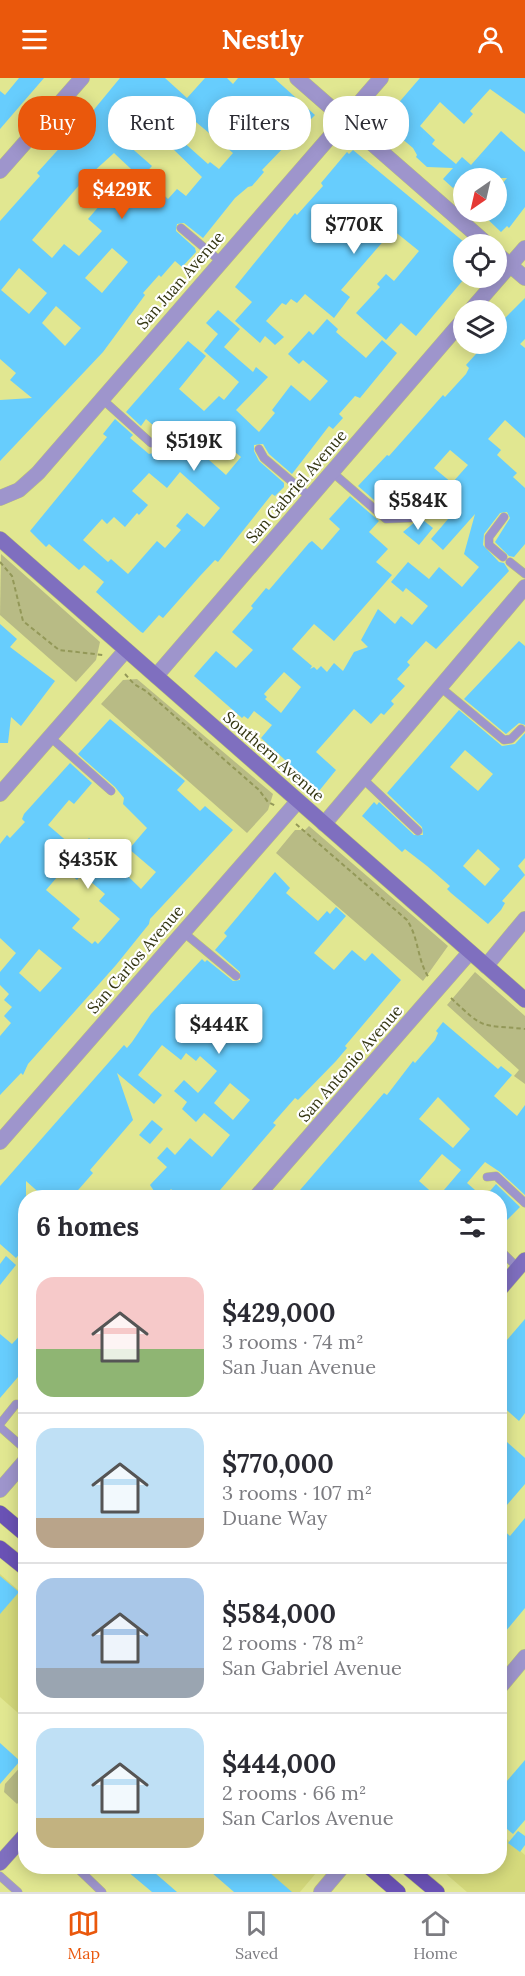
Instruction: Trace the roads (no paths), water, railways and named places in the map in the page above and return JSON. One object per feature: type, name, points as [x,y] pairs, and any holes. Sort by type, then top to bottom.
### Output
[{"type":"main road","points":[[0,1513],[18,1528]]},
{"type":"main road","points":[[0,1548],[18,1563]]},
{"type":"main road","points":[[377,1874],[398,1892]]},
{"type":"main road","points":[[416,1874],[437,1892]]},
{"type":"street","points":[[0,171],[82,78]]},
{"type":"street","points":[[297,78],[323,101]]},
{"type":"street","name":"San Juan Avenue","points":[[366,96],[381,78]]},
{"type":"street","name":"San Juan Avenue","points":[[0,498],[29,482],[323,145]]},
{"type":"street","points":[[379,150],[476,234]]},
{"type":"street","points":[[480,300],[525,248]]},
{"type":"street","points":[[507,262],[525,278]]},
{"type":"street","name":"San Gabriel Avenue","points":[[156,676],[453,332]]},
{"type":"street","name":"Southern Avenue","points":[[0,539],[525,1000]]},
{"type":"street","points":[[324,824],[525,587]]},
{"type":"street","points":[[0,794],[126,650]]},
{"type":"street","name":"San Carlos Avenue","points":[[0,1142],[298,801]]},
{"type":"street","points":[[486,966],[525,919]]},
{"type":"street","name":"San Antonio Avenue","points":[[262,1190],[470,952]]},
{"type":"street","points":[[507,1281],[522,1264]]},
{"type":"street","points":[[0,1490],[18,1469]]},
{"type":"street","points":[[507,1679],[525,1658]]},
{"type":"street","points":[[0,1863],[18,1843]]},
{"type":"street","points":[[321,1892],[336,1874]]},
{"type":"lane","points":[[181,228],[220,261]]},
{"type":"lane","points":[[102,399],[151,443]]},
{"type":"lane","points":[[259,449],[264,458],[310,497]]},
{"type":"lane","points":[[332,472],[386,519],[411,518]]},
{"type":"lane","points":[[504,517],[489,537],[489,545],[525,574]]},
{"type":"lane","points":[[439,686],[504,740],[511,739],[521,729]]},
{"type":"lane","points":[[50,737],[111,791]]},
{"type":"lane","points":[[362,778],[418,831]]},
{"type":"lane","points":[[183,932],[236,976]]},
{"type":"lane","points":[[487,1177],[496,1176],[525,1203]]},
{"type":"lane","points":[[507,1254],[522,1264]]},
{"type":"lane","points":[[18,1404],[0,1426],[18,1443]]},
{"type":"lane","points":[[83,1874],[102,1892]]},
{"type":"lane","points":[[0,1876],[18,1892]]}]
